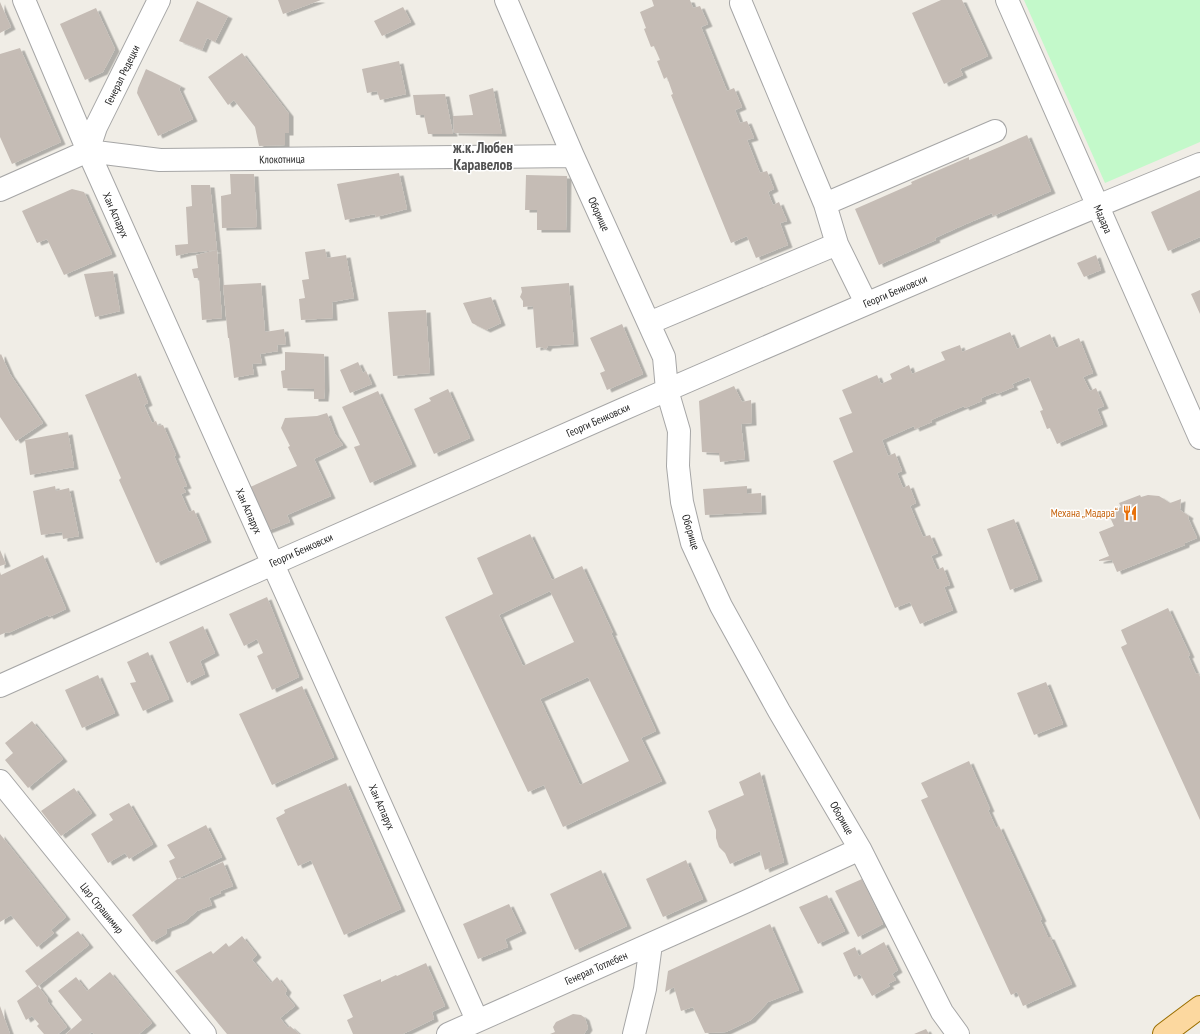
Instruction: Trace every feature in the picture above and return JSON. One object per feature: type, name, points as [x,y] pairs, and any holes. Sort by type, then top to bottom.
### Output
[{"type":"main road","points":[[1164,1034],[1200,1007]]},
{"type":"street","name":"Хан Аспарух","points":[[24,0],[88,151],[477,1020]]},
{"type":"street","name":"Генерал Редецки","points":[[88,151],[96,127],[159,0]]},
{"type":"street","name":"Оборище","points":[[506,0],[573,156],[664,356],[667,390],[679,431],[678,466],[682,502],[692,543],[721,606],[779,711],[860,849],[942,1012],[958,1034]]},
{"type":"street","name":"Мадара","points":[[1007,0],[1200,438]]},
{"type":"street","points":[[741,3],[825,204],[837,244],[866,303]]},
{"type":"street","points":[[825,204],[995,131]]},
{"type":"street","name":"Клокотница","points":[[88,151],[160,160],[573,156]]},
{"type":"street","points":[[0,190],[88,151]]},
{"type":"street","name":"Георги Бенковски","points":[[0,686],[273,563],[866,303],[1097,205],[1200,164]]},
{"type":"street","points":[[650,323],[837,244]]},
{"type":"street","name":"Цар Страшимир","points":[[0,781],[205,1034]]},
{"type":"street","name":"Генерал Тотлебен","points":[[448,1034],[745,902],[860,849]]},
{"type":"street","points":[[634,1034],[644,989],[651,944]]},
{"type":"green space","points":[[1024,0],[1200,0],[1200,142],[1105,183]]},
{"type":"building","points":[[278,0],[321,0],[283,14]]},
{"type":"building","points":[[652,0],[690,0],[693,8],[700,6],[708,24],[701,27],[727,91],[734,88],[742,107],[735,110],[740,123],[747,121],[754,138],[747,140],[760,173],[767,171],[774,189],[768,192],[773,205],[779,202],[787,221],[780,223],[788,245],[756,258],[747,236],[731,243],[671,95],[673,94],[667,77],[664,79],[657,61],[660,60],[654,46],[651,47],[644,29],[646,28],[640,12],[654,6]]},
{"type":"building","points":[[941,0],[962,0],[988,56],[960,69],[963,75],[944,84],[912,13]]},
{"type":"building","points":[[197,1],[228,16],[215,42],[207,38],[202,50],[179,41]]},
{"type":"building","points":[[0,2],[11,27],[0,33]]},
{"type":"building","points":[[403,7],[411,22],[382,36],[374,21]]},
{"type":"building","points":[[96,8],[115,49],[103,72],[85,80],[60,24]]},
{"type":"building","points":[[20,48],[61,142],[12,164],[0,137],[0,54]]},
{"type":"building","points":[[242,53],[289,114],[289,133],[285,133],[285,145],[259,146],[255,127],[234,100],[228,105],[208,77]]},
{"type":"building","points":[[399,61],[406,94],[380,100],[377,91],[367,93],[362,69]]},
{"type":"building","points":[[146,69],[181,86],[179,89],[193,119],[158,136],[137,93]]},
{"type":"building","points":[[493,88],[502,134],[454,133],[453,116],[473,115],[469,95]]},
{"type":"building","points":[[445,94],[453,134],[428,134],[424,115],[416,115],[413,95]]},
{"type":"building","points":[[1027,135],[1051,191],[993,216],[992,213],[966,224],[935,238],[936,240],[879,265],[855,209],[912,184],[911,182],[969,157],[969,160]]},
{"type":"building","points":[[399,173],[407,209],[376,217],[375,214],[345,220],[337,184]]},
{"type":"building","points":[[230,174],[254,174],[257,227],[222,228],[221,196],[231,194]]},
{"type":"building","points":[[526,175],[567,176],[566,230],[537,230],[537,210],[525,210]]},
{"type":"building","points":[[191,185],[210,185],[217,250],[188,253],[176,256],[175,245],[188,244],[186,207],[192,206]]},
{"type":"building","points":[[72,189],[84,192],[112,254],[64,275],[47,239],[37,243],[22,211]]},
{"type":"building","points":[[1200,190],[1200,237],[1168,251],[1151,212]]},
{"type":"building","points":[[325,249],[327,258],[346,255],[354,298],[332,302],[333,318],[301,320],[299,299],[305,298],[302,280],[309,279],[305,252]]},
{"type":"building","points":[[217,250],[222,318],[202,320],[199,278],[194,278],[192,269],[198,268],[196,255]]},
{"type":"building","points":[[1096,255],[1101,270],[1084,277],[1077,263]]},
{"type":"building","points":[[113,271],[120,311],[95,317],[84,274]]},
{"type":"building","points":[[261,283],[265,332],[284,329],[286,344],[277,345],[278,351],[260,354],[262,363],[252,364],[254,374],[234,378],[228,338],[223,285]]},
{"type":"building","points":[[569,283],[574,344],[548,346],[546,349],[541,347],[536,348],[533,306],[523,307],[523,301],[520,297],[522,292],[521,287]]},
{"type":"building","points":[[1200,290],[1200,314],[1191,294]]},
{"type":"building","points":[[491,297],[501,323],[486,330],[472,323],[463,303]]},
{"type":"building","points":[[426,310],[430,373],[393,376],[388,312]]},
{"type":"building","points":[[622,324],[643,374],[607,390],[600,373],[605,371],[590,338]]},
{"type":"building","points":[[1010,332],[1017,349],[1050,334],[1056,348],[1079,338],[1093,373],[1083,377],[1090,391],[1096,388],[1104,406],[1097,409],[1103,424],[1057,444],[1050,428],[1047,429],[1040,411],[1043,410],[1029,377],[1012,384],[1014,387],[997,394],[996,392],[981,398],[982,401],[965,408],[964,406],[931,420],[932,422],[915,429],[914,426],[882,440],[888,456],[895,453],[902,471],[897,473],[903,488],[909,485],[916,503],[910,506],[923,537],[930,535],[938,553],[931,556],[937,570],[943,567],[950,585],[944,587],[953,610],[920,624],[910,602],[895,608],[833,461],[853,452],[839,418],[852,413],[842,390],[877,375],[881,384],[892,379],[890,374],[909,365],[912,374],[945,360],[941,352],[960,345],[962,352]]},
{"type":"building","points":[[285,352],[324,354],[324,399],[314,399],[314,389],[283,388],[281,371],[285,370]]},
{"type":"building","points":[[1,354],[10,374],[43,423],[16,441],[0,417]]},
{"type":"building","points":[[358,362],[363,373],[366,371],[372,384],[350,393],[340,370]]},
{"type":"building","points":[[136,373],[148,403],[144,405],[152,423],[156,421],[158,426],[163,425],[176,455],[174,456],[187,486],[183,487],[186,492],[181,494],[189,512],[194,510],[207,540],[156,563],[119,480],[121,478],[85,395]]},
{"type":"building","points":[[734,386],[742,402],[751,400],[752,423],[741,424],[745,459],[720,462],[719,453],[702,452],[699,401]]},
{"type":"building","points":[[448,389],[470,438],[434,454],[414,409],[431,401],[429,398]]},
{"type":"building","points":[[378,391],[412,464],[370,483],[354,447],[360,445],[342,407]]},
{"type":"building","points":[[327,413],[335,434],[343,445],[314,459],[331,496],[287,515],[290,522],[267,531],[248,488],[297,466],[288,447],[290,446],[281,428],[285,418],[317,416]]},
{"type":"building","points":[[68,432],[74,467],[30,475],[25,440]]},
{"type":"building","points":[[55,486],[56,491],[69,488],[79,536],[63,539],[62,532],[41,535],[33,491]]},
{"type":"building","points":[[747,486],[747,494],[761,493],[762,512],[705,515],[703,489]]},
{"type":"building","points":[[1140,495],[1141,497],[1148,495],[1159,496],[1170,503],[1181,499],[1180,510],[1189,516],[1188,518],[1197,538],[1185,543],[1185,545],[1117,572],[1112,560],[1099,561],[1109,556],[1099,532],[1114,526],[1108,513],[1121,507],[1119,503]]},
{"type":"building","points":[[1014,519],[1038,579],[1010,590],[987,529]]},
{"type":"building","points":[[530,534],[552,580],[582,566],[656,731],[641,738],[662,781],[563,827],[544,785],[528,792],[445,617],[493,594],[477,558]],"holes":[[[550,591],[574,642],[523,666],[499,615]],[[588,677],[629,761],[580,785],[540,699]]]},
{"type":"building","points":[[0,550],[6,564],[0,566]]},
{"type":"building","points":[[43,555],[66,609],[49,617],[48,615],[8,633],[7,632],[0,635],[0,572],[1,575]]},
{"type":"building","points":[[267,597],[299,677],[272,690],[257,656],[263,653],[257,639],[244,646],[229,614]]},
{"type":"building","points":[[1168,608],[1190,655],[1188,656],[1196,674],[1198,673],[1200,677],[1200,820],[1121,647],[1127,644],[1121,630]]},
{"type":"building","points":[[203,626],[215,653],[200,661],[205,674],[187,683],[169,642]]},
{"type":"building","points":[[148,652],[169,699],[143,711],[130,683],[136,682],[127,662]]},
{"type":"building","points":[[98,675],[115,713],[82,728],[65,690]]},
{"type":"building","points":[[1046,682],[1063,724],[1034,735],[1017,693]]},
{"type":"building","points":[[302,686],[334,757],[272,785],[239,714]]},
{"type":"building","points":[[32,721],[63,759],[28,788],[5,760],[13,753],[5,743]]},
{"type":"building","points":[[969,761],[990,809],[988,810],[996,828],[999,826],[1042,919],[1040,920],[1048,937],[1050,937],[1072,984],[1023,1006],[1017,992],[1011,995],[921,800],[928,797],[921,783]]},
{"type":"building","points":[[760,772],[784,862],[765,870],[760,851],[730,864],[725,853],[719,847],[716,838],[716,830],[708,811],[744,795],[739,782]]},
{"type":"building","points":[[346,783],[401,909],[344,935],[311,860],[298,866],[276,818],[285,813],[284,810]]},
{"type":"building","points":[[74,788],[92,813],[61,836],[41,811]]},
{"type":"building","points":[[129,803],[153,844],[129,859],[125,853],[108,863],[91,834],[113,820],[109,814]]},
{"type":"building","points":[[206,825],[222,857],[177,879],[169,861],[175,858],[167,845]]},
{"type":"building","points":[[0,834],[66,917],[51,930],[54,933],[37,947],[11,915],[0,922]]},
{"type":"building","points":[[686,860],[703,899],[663,917],[646,879]]},
{"type":"building","points":[[223,862],[233,886],[220,891],[221,893],[209,898],[212,905],[197,911],[184,922],[167,929],[166,934],[152,942],[132,915],[177,879],[185,878]]},
{"type":"building","points":[[601,870],[627,926],[575,950],[550,894]]},
{"type":"building","points":[[862,879],[883,924],[858,937],[835,891]]},
{"type":"building","points":[[827,895],[845,931],[818,944],[799,907]]},
{"type":"building","points":[[509,904],[522,931],[505,939],[508,947],[478,959],[463,924]]},
{"type":"building","points":[[770,924],[799,990],[768,1002],[751,1020],[726,1032],[705,1033],[693,1007],[681,1011],[674,987],[665,992],[668,971]]},
{"type":"building","points":[[78,931],[89,945],[38,986],[48,999],[47,1001],[67,1027],[58,1034],[44,1034],[37,1026],[39,1024],[32,1016],[26,1020],[17,1001],[37,986],[25,971]]},
{"type":"building","points":[[242,936],[257,955],[252,960],[271,983],[277,977],[287,990],[285,994],[295,1006],[280,1018],[288,1028],[290,1026],[299,1034],[227,1034],[175,971],[211,951],[213,954],[226,943],[229,947]]},
{"type":"building","points":[[884,942],[898,970],[892,974],[896,980],[888,984],[890,986],[872,996],[860,974],[854,977],[843,953],[855,947],[859,956]]},
{"type":"building","points":[[426,963],[445,1006],[432,1012],[434,1019],[403,1034],[353,1034],[347,1020],[353,1017],[343,995],[381,979],[381,982],[396,975],[397,976]]},
{"type":"building","points":[[110,972],[152,1023],[139,1034],[94,1034],[92,1032],[89,1034],[66,1034],[82,1020],[58,991],[76,977],[87,991]]},
{"type":"building","points":[[0,1006],[10,1034],[0,1034]]},
{"type":"building","points":[[573,1014],[581,1015],[585,1018],[588,1028],[584,1034],[550,1034],[555,1032],[553,1027],[556,1022]]},
{"type":"building","points":[[926,1029],[929,1034],[914,1034]]},
{"type":"place","name":"Механа „Мадара“","points":[[1130,513]]},
{"type":"district","name":"ж.к. Любен Каравелов","points":[[483,156]]}]
